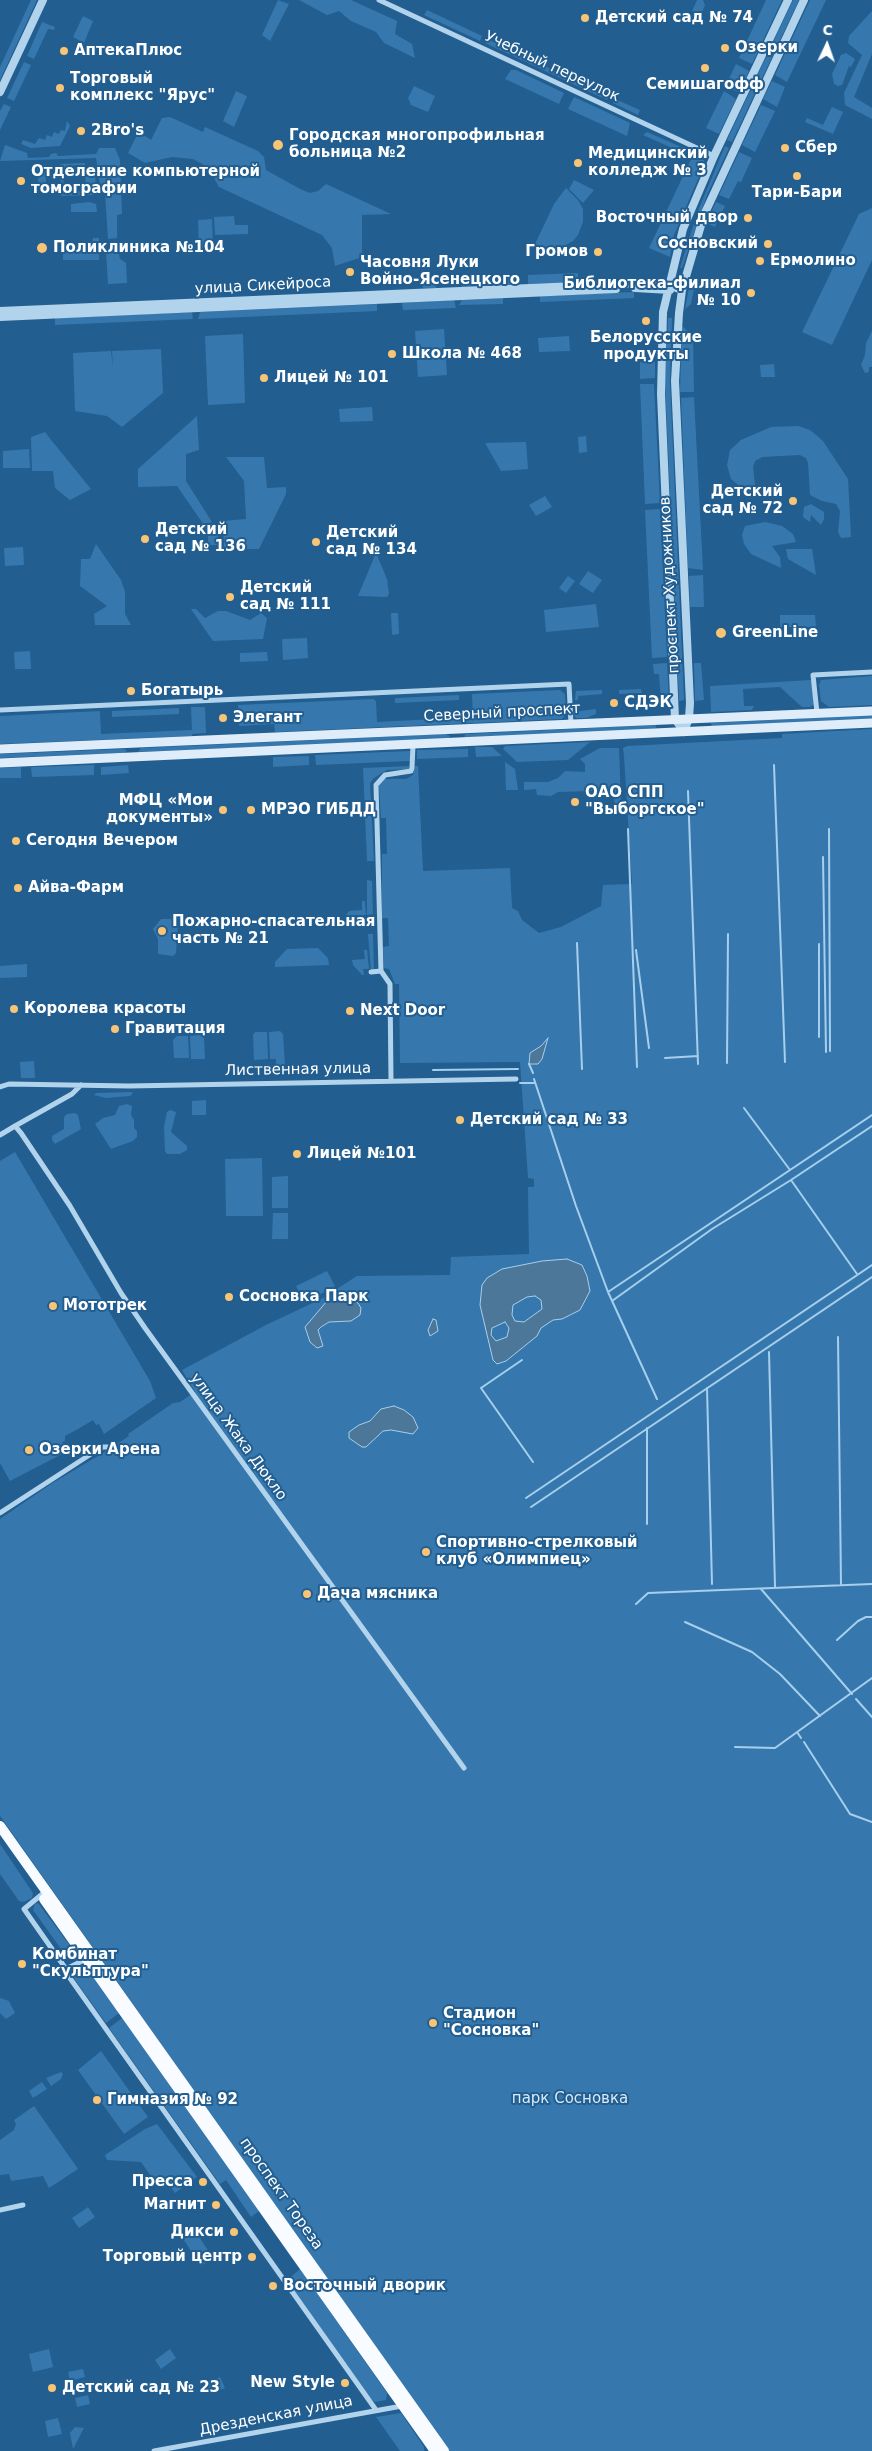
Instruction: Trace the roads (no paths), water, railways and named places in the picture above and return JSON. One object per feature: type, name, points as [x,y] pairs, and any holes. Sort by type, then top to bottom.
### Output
[{"type":"main road","name":"Северный проспект","points":[[0,749],[872,711]]},
{"type":"main road","name":"Северный проспект","points":[[0,763],[872,724]]},
{"type":"main road","points":[[132,743],[133,757]]},
{"type":"main road","name":"проспект Тореза","points":[[0,1826],[44,1893],[444,2451]]},
{"type":"main road","name":"проспект Тореза","points":[[0,1837],[44,1893]]},
{"type":"main road","name":"проспект Тореза","points":[[90,1957],[435,2451]]},
{"type":"street","points":[[0,92],[43,0]]},
{"type":"street","name":"Учебный переулок","points":[[380,0],[714,156]]},
{"type":"street","name":"проспект Художников","points":[[675,719],[660,381],[663,312],[683,230],[714,156],[788,0]]},
{"type":"street","name":"проспект Художников","points":[[684,732],[689,718],[675,388],[676,342],[682,290],[704,215],[804,0]]},
{"type":"street","name":"улица Сикейроса","points":[[0,311],[645,283],[682,290]]},
{"type":"street","name":"улица Сикейроса","points":[[0,317],[668,288]]},
{"type":"street","points":[[817,713],[814,675],[872,672]]},
{"type":"street","points":[[0,710],[569,684],[571,724]]},
{"type":"street","points":[[675,719],[684,732]]},
{"type":"street","points":[[391,1081],[390,984],[381,971],[376,785],[386,775],[410,771],[412,768],[413,744]]},
{"type":"street","points":[[371,972],[381,971]]},
{"type":"street","name":"Лиственная улица","points":[[0,1087],[9,1084],[213,1085],[516,1079]]},
{"type":"street","points":[[0,1135],[72,1094],[81,1085]]},
{"type":"street","name":"улица Жака Дюкло","points":[[15,1126],[70,1206],[145,1328],[464,1768]]},
{"type":"street","points":[[0,1513],[94,1452],[103,1447],[112,1447]]},
{"type":"street","points":[[44,1893],[24,1909],[376,2410]]},
{"type":"street","points":[[67,1972],[90,1957]]},
{"type":"street","points":[[0,2210],[24,2205]]},
{"type":"street","name":"Дрезденская улица","points":[[154,2451],[402,2406]]},
{"type":"waterway","points":[[774,765],[785,1062]]},
{"type":"waterway","points":[[688,791],[698,1064]]},
{"type":"waterway","points":[[628,829],[637,1067]]},
{"type":"waterway","points":[[829,829],[830,1051]]},
{"type":"waterway","points":[[823,857],[826,1052]]},
{"type":"waterway","points":[[727,1063],[728,934]]},
{"type":"waterway","points":[[577,943],[582,1069]]},
{"type":"waterway","points":[[819,944],[819,1037]]},
{"type":"waterway","points":[[636,950],[649,1048]]},
{"type":"waterway","points":[[665,1058],[698,1056]]},
{"type":"waterway","points":[[529,1064],[533,1073]]},
{"type":"waterway","points":[[433,1070],[518,1069]]},
{"type":"waterway","points":[[534,1079],[576,1206],[608,1292],[657,1399]]},
{"type":"waterway","points":[[520,1083],[535,1083]]},
{"type":"waterway","points":[[744,1108],[790,1170]]},
{"type":"waterway","points":[[608,1292],[872,1115]]},
{"type":"waterway","points":[[612,1301],[712,1229],[791,1180],[872,1126]]},
{"type":"waterway","points":[[791,1180],[857,1274]]},
{"type":"waterway","points":[[526,1498],[872,1265]]},
{"type":"waterway","points":[[531,1507],[872,1277]]},
{"type":"waterway","points":[[838,1337],[841,1585]]},
{"type":"waterway","points":[[769,1352],[775,1587]]},
{"type":"waterway","points":[[522,1360],[481,1388],[533,1462]]},
{"type":"waterway","points":[[707,1388],[712,1584]]},
{"type":"waterway","points":[[647,1428],[647,1524]]},
{"type":"waterway","points":[[636,1604],[648,1593],[872,1584]]},
{"type":"waterway","points":[[761,1589],[852,1694]]},
{"type":"waterway","points":[[837,1640],[858,1621],[866,1617],[872,1617]]},
{"type":"waterway","points":[[685,1622],[752,1652],[780,1674],[820,1716]]},
{"type":"waterway","points":[[735,1747],[775,1748],[872,1678]]},
{"type":"waterway","points":[[856,1699],[872,1717]]},
{"type":"waterway","points":[[797,1732],[801,1738]]},
{"type":"waterway","points":[[804,1742],[850,1814],[872,1822]]},
{"type":"place","name":"Детский сад № 74","points":[[585,18]]},
{"type":"place","name":"Озерки","points":[[725,48]]},
{"type":"place","name":"АптекаПлюс","points":[[64,51]]},
{"type":"place","name":"Семишагофф","points":[[705,68]]},
{"type":"place","name":"Торговый комплекс \"Ярус\"","points":[[60,88]]},
{"type":"place","name":"2Bro's","points":[[81,131]]},
{"type":"place","name":"Городская многопрофильная больница №2","points":[[278,145]]},
{"type":"place","name":"Сбер","points":[[785,148]]},
{"type":"place","name":"Медицинский колледж № 3","points":[[578,163]]},
{"type":"place","name":"Тари-Бари","points":[[797,176]]},
{"type":"place","name":"Отделение компьютерной томографии","points":[[21,181]]},
{"type":"place","name":"Восточный двор","points":[[748,218]]},
{"type":"place","name":"Сосновский","points":[[768,244]]},
{"type":"place","name":"Поликлиника №104","points":[[42,248]]},
{"type":"place","name":"Громов","points":[[598,252]]},
{"type":"place","name":"Ермолино","points":[[760,261]]},
{"type":"place","name":"Часовня Луки Войно-Ясенецкого","points":[[350,272]]},
{"type":"place","name":"Библиотека-филиал № 10","points":[[751,293]]},
{"type":"place","name":"Белорусские продукты","points":[[646,321]]},
{"type":"place","name":"Школа № 468","points":[[392,354]]},
{"type":"place","name":"Лицей № 101","points":[[264,378]]},
{"type":"place","name":"Детский сад № 72","points":[[793,501]]},
{"type":"place","name":"Детский сад № 136","points":[[145,539]]},
{"type":"place","name":"Детский сад № 134","points":[[316,542]]},
{"type":"place","name":"Детский сад № 111","points":[[230,597]]},
{"type":"place","name":"GreenLine","points":[[721,633]]},
{"type":"place","name":"Богатырь","points":[[131,691]]},
{"type":"place","name":"СДЭК","points":[[614,703]]},
{"type":"place","name":"Элегант","points":[[223,718]]},
{"type":"place","name":"ОАО СПП \"Выборгское\"","points":[[575,802]]},
{"type":"place","name":"МФЦ «Мои документы»","points":[[223,810]]},
{"type":"place","name":"МРЭО ГИБДД","points":[[251,810]]},
{"type":"place","name":"Сегодня Вечером","points":[[16,841]]},
{"type":"place","name":"Айва-Фарм","points":[[18,888]]},
{"type":"place","name":"Пожарно-спасательная часть № 21","points":[[162,931]]},
{"type":"place","name":"Королева красоты","points":[[14,1009]]},
{"type":"place","name":"Next Door","points":[[350,1011]]},
{"type":"place","name":"Гравитация","points":[[115,1029]]},
{"type":"place","name":"Детский сад № 33","points":[[460,1120]]},
{"type":"place","name":"Лицей №101","points":[[297,1154]]},
{"type":"place","name":"Сосновка Парк","points":[[229,1297]]},
{"type":"place","name":"Мототрек","points":[[53,1306]]},
{"type":"place","name":"Озерки Арена","points":[[29,1450]]},
{"type":"place","name":"Спортивно-стрелковый клуб «Олимпиец»","points":[[426,1552]]},
{"type":"place","name":"Дача мясника","points":[[307,1594]]},
{"type":"place","name":"Комбинат \"Скульптура\"","points":[[22,1964]]},
{"type":"place","name":"Стадион \"Сосновка\"","points":[[433,2023]]},
{"type":"place","name":"Гимназия № 92","points":[[97,2100]]},
{"type":"place","name":"Пресса","points":[[203,2182]]},
{"type":"place","name":"Магнит","points":[[216,2205]]},
{"type":"place","name":"Дикси","points":[[234,2232]]},
{"type":"place","name":"Торговый центр","points":[[252,2257]]},
{"type":"place","name":"Восточный дворик","points":[[273,2286]]},
{"type":"place","name":"New Style","points":[[345,2383]]},
{"type":"place","name":"Детский сад № 23","points":[[52,2388]]},
{"type":"park label","name":"парк Сосновка","points":[[570,2099]]}]
